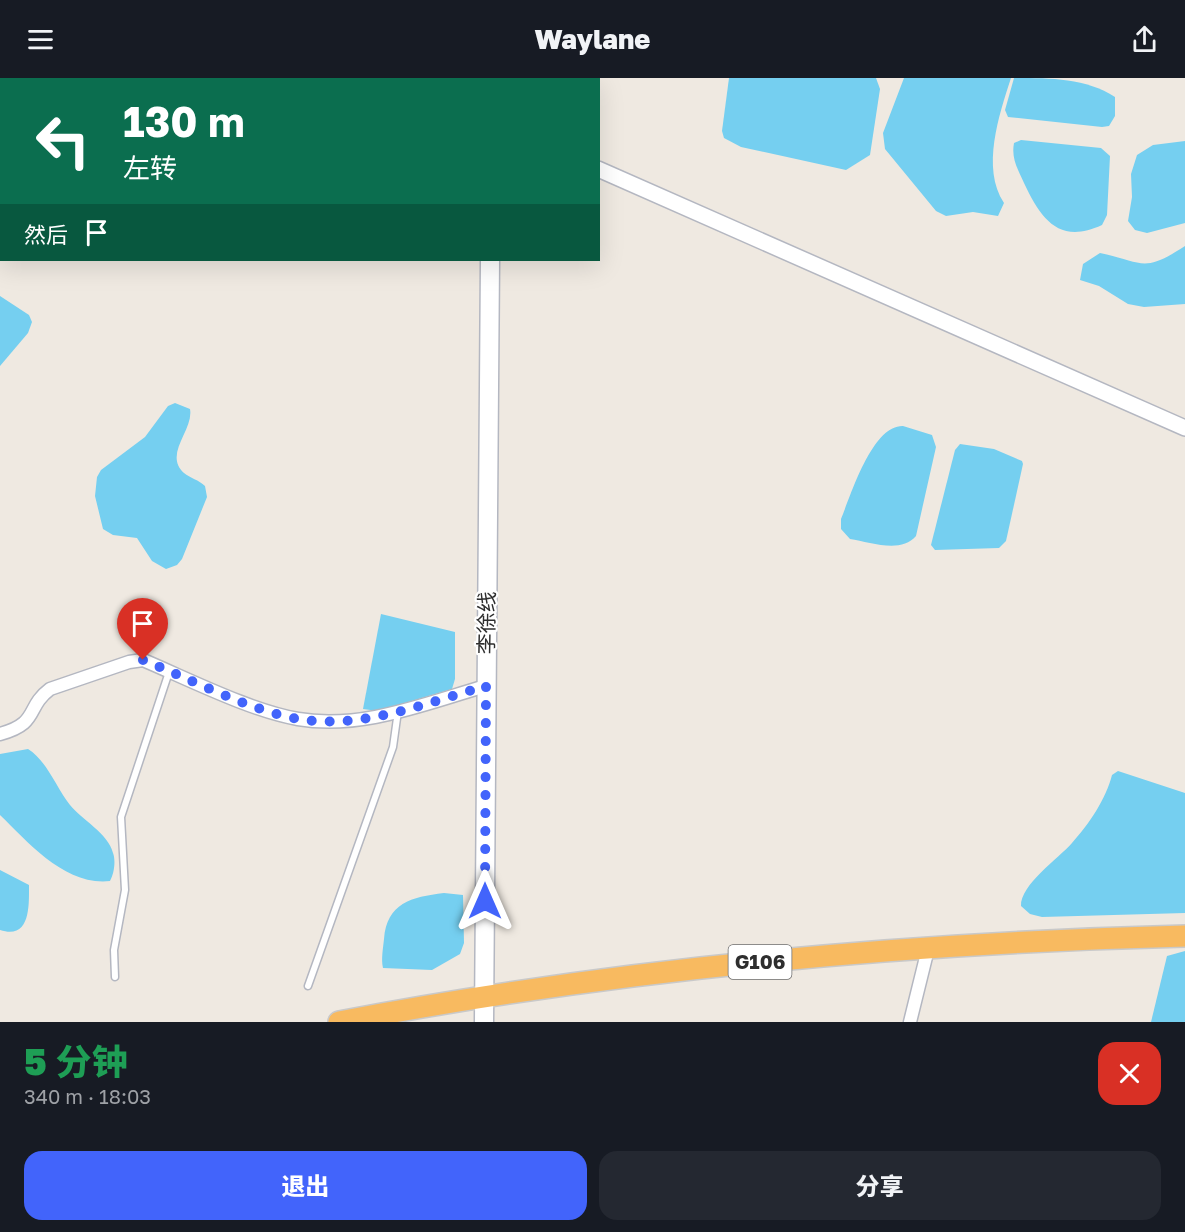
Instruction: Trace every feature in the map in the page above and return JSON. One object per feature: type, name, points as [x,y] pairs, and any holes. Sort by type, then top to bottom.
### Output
[{"type":"highway","name":"G106","points":[[339,1022],[484,997],[692,968],[928,949],[1185,936]]},
{"type":"main road","name":"李徐线","points":[[484,1022],[490,261]]},
{"type":"street","points":[[600,170],[1185,428]]},
{"type":"street","points":[[0,734],[23,725],[50,689],[129,662],[143,660],[270,712],[298,719],[357,720],[486,686]]},
{"type":"street","points":[[910,1022],[928,949]]},
{"type":"lane","points":[[115,977],[114,950],[125,890],[121,817],[170,671]]},
{"type":"lane","points":[[308,986],[393,747],[398,711]]},
{"type":"water","points":[[729,78],[876,78],[880,89],[870,155],[846,170],[741,147],[724,138],[722,131]]},
{"type":"water","points":[[904,78],[1011,78],[994,141],[994,174],[997,189],[1004,203],[998,216],[973,212],[946,216],[936,211],[885,149],[883,133]]},
{"type":"water","points":[[1014,78],[1067,80],[1092,86],[1115,97],[1115,116],[1109,126],[1102,127],[1008,117],[1005,110]]},
{"type":"water","points":[[1021,140],[1101,148],[1110,156],[1107,215],[1102,225],[1074,232],[1053,225],[1045,217],[1030,196],[1016,164],[1013,154],[1014,143]]},
{"type":"water","points":[[1185,141],[1185,223],[1147,233],[1135,230],[1128,221],[1132,197],[1131,174],[1137,155],[1153,145]]},
{"type":"water","points":[[1185,246],[1185,304],[1144,307],[1128,304],[1099,286],[1080,280],[1083,264],[1100,253],[1135,262],[1151,263]]},
{"type":"water","points":[[0,296],[29,315],[32,322],[28,333],[0,366]]},
{"type":"water","points":[[175,403],[190,409],[188,425],[178,450],[178,466],[184,473],[205,486],[207,497],[182,559],[177,565],[166,569],[152,561],[137,538],[113,535],[103,529],[95,496],[97,477],[101,470],[145,437],[168,406]]},
{"type":"water","points":[[903,426],[932,435],[936,447],[916,536],[910,541],[894,546],[850,539],[841,529],[841,519],[864,463],[882,437],[892,429]]},
{"type":"water","points":[[960,444],[994,449],[1022,461],[1006,541],[999,548],[935,550],[931,545],[955,450]]},
{"type":"water","points":[[381,614],[455,632],[455,679],[452,689],[378,711],[363,709]]},
{"type":"water","points":[[28,749],[41,760],[75,811],[106,839],[114,856],[110,881],[94,881],[63,870],[36,850],[0,815],[0,754]]},
{"type":"water","points":[[1118,771],[1185,793],[1185,913],[1042,917],[1030,914],[1021,906],[1027,889],[1085,828],[1101,802],[1112,775]]},
{"type":"water","points":[[0,870],[29,885],[26,919],[18,930],[10,932],[0,930]]},
{"type":"water","points":[[444,893],[463,895],[464,943],[460,954],[432,970],[383,968],[382,954],[390,917],[403,904],[411,900]]},
{"type":"water","points":[[1185,951],[1185,1022],[1151,1022],[1167,956]]},
{"type":"route","points":[[143,660],[270,712],[311,721],[379,717],[486,686],[485,901]]}]
